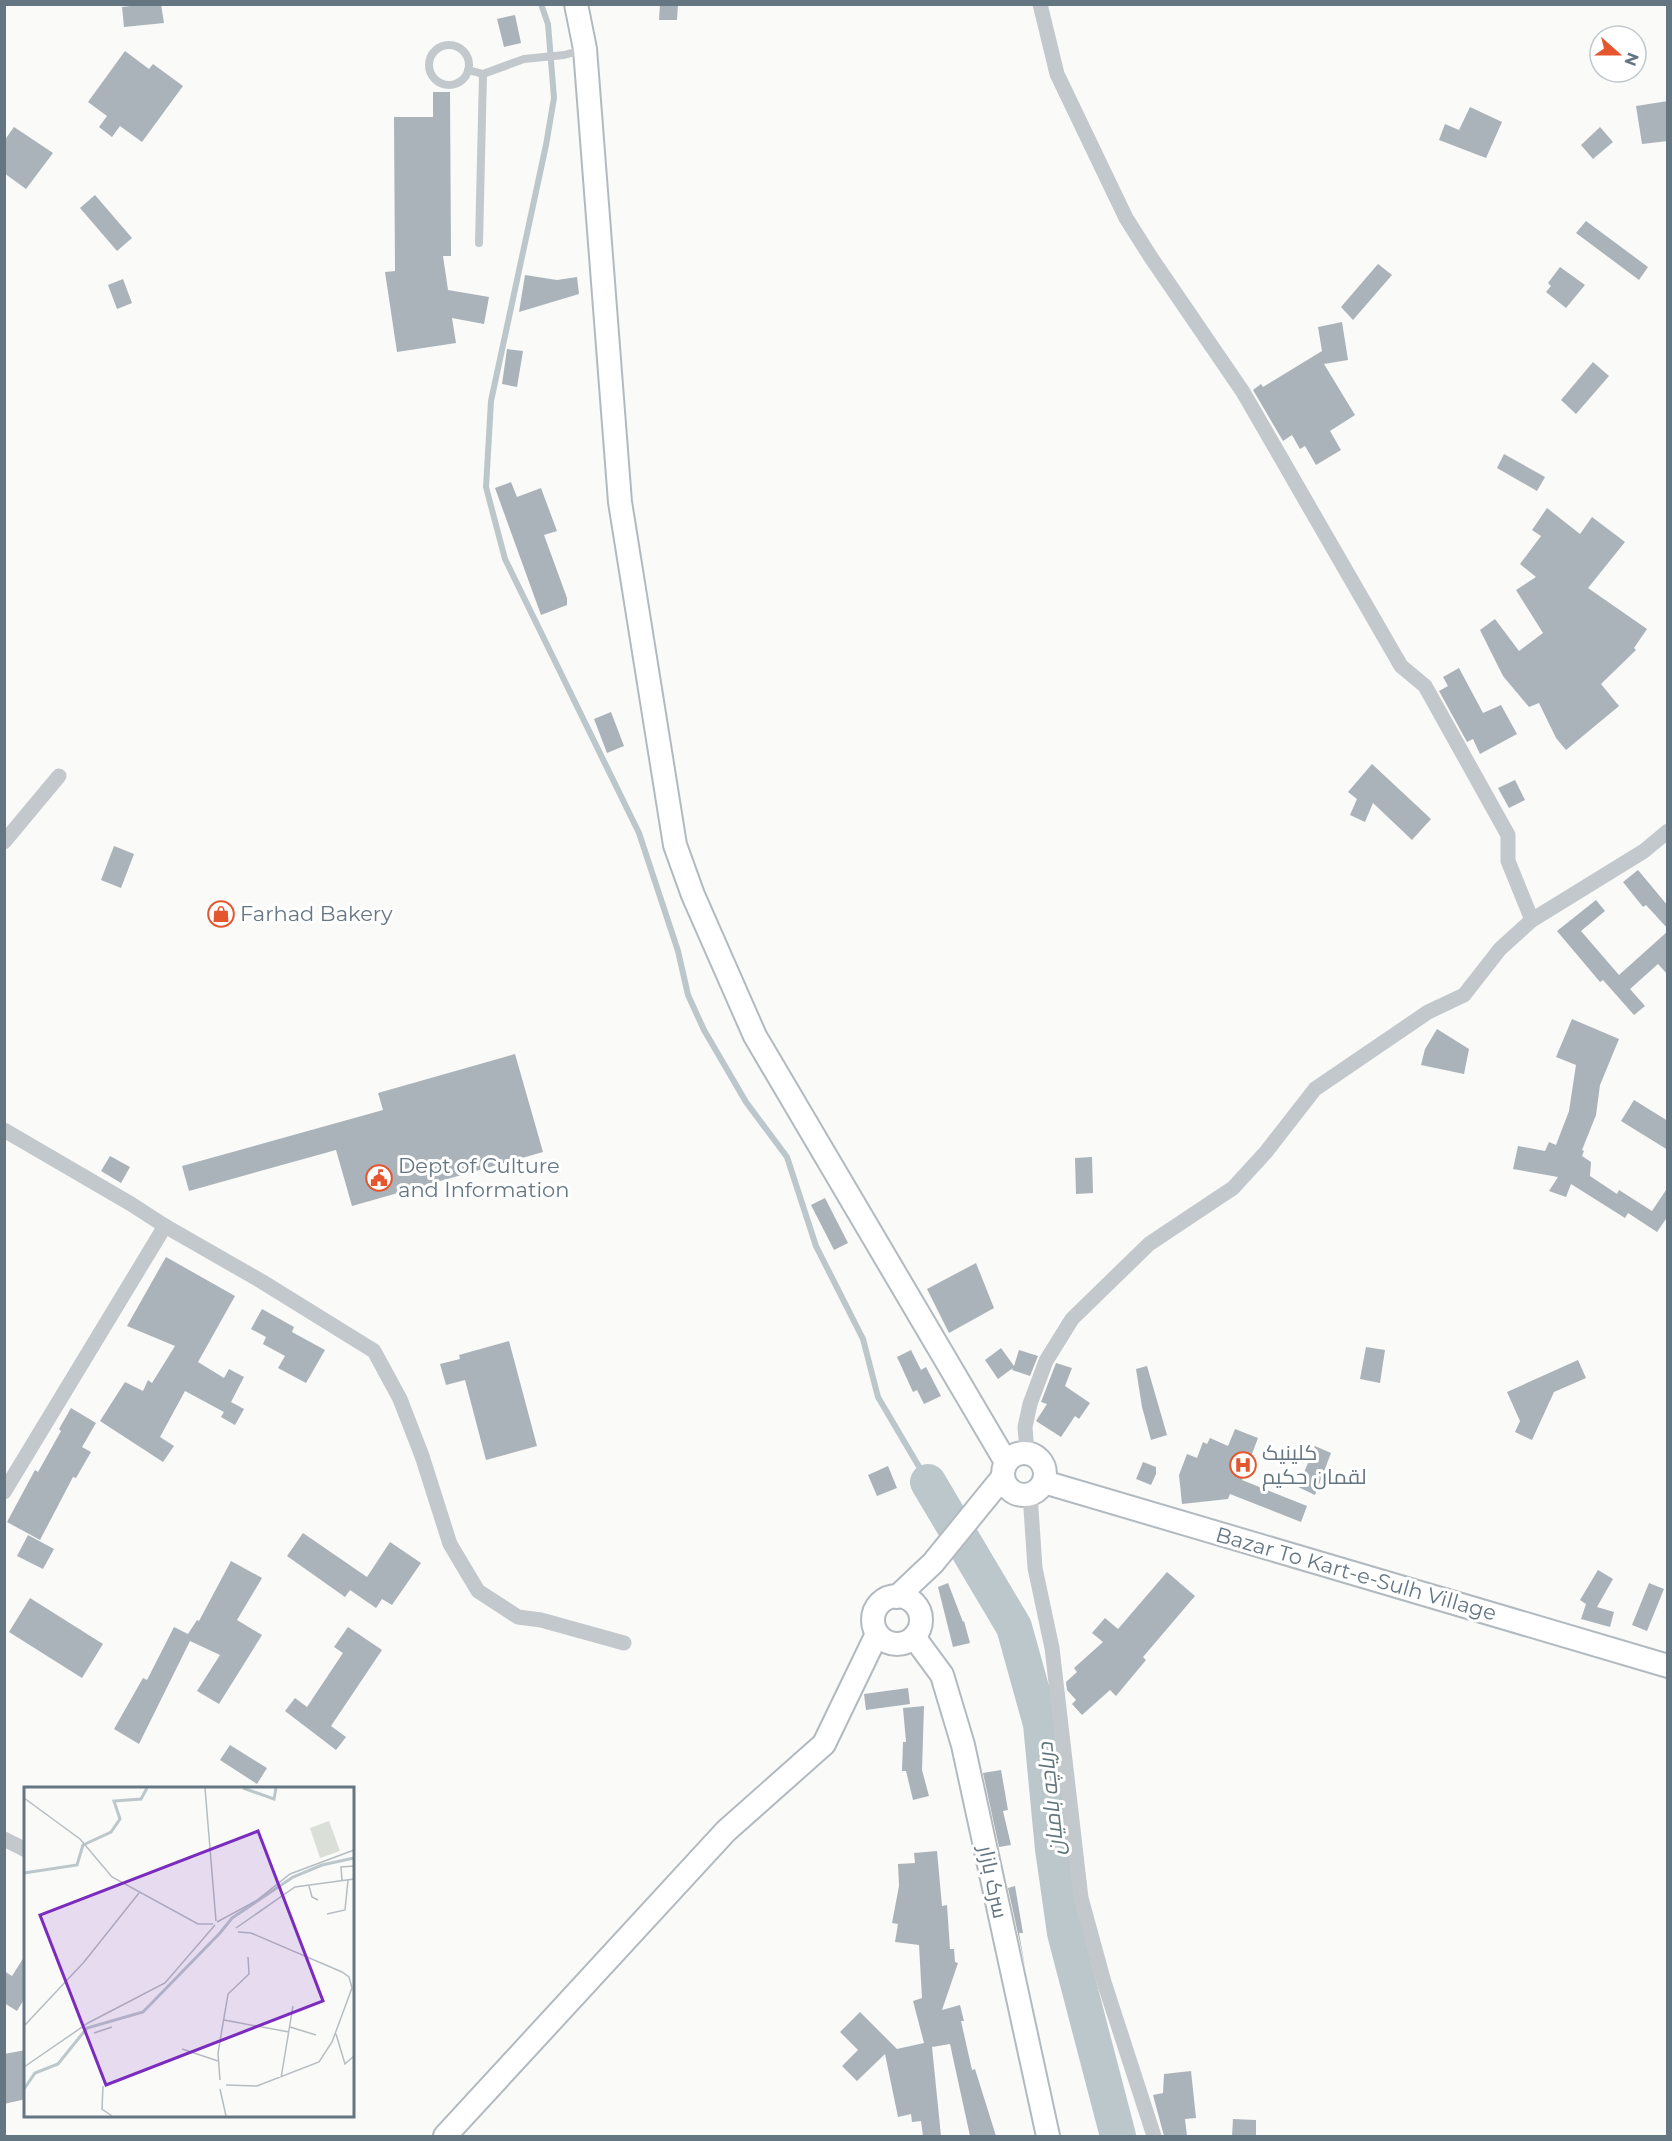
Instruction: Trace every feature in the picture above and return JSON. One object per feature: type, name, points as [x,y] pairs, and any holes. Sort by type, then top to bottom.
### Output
[{"type":"main road","points":[[576,4],[574,52],[620,502],[675,846],[693,895],[755,1036],[1019,1481]]},
{"type":"main road","points":[[905,1600],[938,1569],[984,1510],[1019,1481],[1045,1469],[1039,1458],[1027,1452],[1016,1454],[1019,1481]]},
{"type":"main road","name":"Bazar To Kart-e-Sulh Village","points":[[1019,1481],[1668,1666]]},
{"type":"main road","points":[[885,1599],[905,1600],[918,1610],[920,1624],[914,1637],[902,1644],[887,1643],[877,1634],[873,1621],[876,1609],[885,1599]]},
{"type":"main road","points":[[446,2136],[726,1831],[824,1744],[877,1634]]},
{"type":"main road","name":"سرک بازار","points":[[914,1637],[942,1675],[963,1744],[1048,2136]]},
{"type":"street","points":[[1040,4],[1057,74],[1126,218],[1243,392],[1401,666],[1425,686],[1508,835],[1508,861],[1532,920]]},
{"type":"street","points":[[4,842],[59,776]]},
{"type":"street","points":[[1027,1452],[1025,1427],[1030,1404],[1046,1361],[1072,1319],[1149,1244],[1233,1188],[1266,1152],[1315,1089],[1428,1012],[1464,995],[1500,949],[1532,920],[1644,851],[1668,831]]},
{"type":"street","points":[[4,1130],[261,1281],[374,1351],[400,1399],[419,1446],[450,1544],[478,1591],[518,1617],[541,1620],[624,1642]]},
{"type":"street","points":[[4,1492],[165,1226]]},
{"type":"street","points":[[1019,1481],[1052,1648],[1081,1898],[1104,1982],[1154,2136]]},
{"type":"street","points":[[4,1839],[24,1849]]},
{"type":"lane","points":[[447,45],[459,48],[467,57],[468,69],[462,80],[451,86],[439,83],[430,74],[429,61],[435,50],[447,45]]},
{"type":"lane","points":[[468,69],[483,74],[524,59],[574,52]]},
{"type":"lane","points":[[479,243],[483,74]]},
{"type":"building","points":[[161,4],[164,23],[124,27],[122,7]]},
{"type":"building","points":[[660,4],[678,4],[677,20],[659,20]]},
{"type":"building","points":[[515,15],[521,43],[504,47],[497,19]]},
{"type":"building","points":[[125,51],[149,69],[153,64],[183,86],[142,142],[120,126],[112,137],[99,127],[107,116],[88,102]]},
{"type":"building","points":[[433,92],[450,92],[451,256],[443,256],[448,290],[489,297],[484,324],[452,318],[456,343],[397,352],[385,272],[395,271],[394,117],[433,117]]},
{"type":"building","points":[[1668,101],[1668,141],[1642,144],[1636,106]]},
{"type":"building","points":[[1470,107],[1502,122],[1486,158],[1439,140],[1445,124],[1459,130]]},
{"type":"building","points":[[14,127],[53,153],[26,189],[4,173],[4,141]]},
{"type":"building","points":[[1600,127],[1613,142],[1593,159],[1581,145]]},
{"type":"building","points":[[95,195],[132,238],[117,251],[80,208]]},
{"type":"building","points":[[1586,221],[1648,267],[1639,280],[1576,233]]},
{"type":"building","points":[[1378,264],[1392,275],[1353,320],[1341,307]]},
{"type":"building","points":[[1560,267],[1585,285],[1566,308],[1546,292],[1551,286],[1548,283]]},
{"type":"building","points":[[525,275],[557,280],[577,277],[579,294],[519,312]]},
{"type":"building","points":[[123,279],[132,303],[117,309],[108,285]]},
{"type":"building","points":[[1342,322],[1348,360],[1324,364],[1355,415],[1330,431],[1341,450],[1316,465],[1305,446],[1300,449],[1292,435],[1283,441],[1253,390],[1261,384],[1263,387],[1322,351],[1318,327]]},
{"type":"building","points":[[507,349],[523,351],[517,387],[502,384]]},
{"type":"building","points":[[1593,362],[1609,376],[1576,414],[1561,400]]},
{"type":"building","points":[[1504,454],[1545,477],[1537,491],[1497,468]]},
{"type":"building","points":[[511,482],[517,497],[541,488],[557,531],[544,535],[567,598],[567,605],[541,615],[495,488]]},
{"type":"building","points":[[1547,508],[1580,534],[1592,517],[1625,542],[1588,588],[1647,629],[1634,648],[1636,650],[1601,684],[1619,706],[1566,750],[1556,738],[1539,703],[1529,707],[1503,676],[1480,630],[1495,619],[1519,651],[1543,633],[1516,590],[1536,577],[1520,564],[1541,536],[1532,530]]},
{"type":"building","points":[[1459,668],[1483,713],[1501,705],[1517,734],[1480,754],[1473,739],[1467,742],[1439,691],[1448,686],[1443,677]]},
{"type":"building","points":[[611,712],[624,746],[607,753],[594,719]]},
{"type":"building","points":[[1372,764],[1431,819],[1412,840],[1373,803],[1365,822],[1350,815],[1357,799],[1348,792]]},
{"type":"building","points":[[1515,780],[1525,800],[1509,808],[1498,788]]},
{"type":"building","points":[[114,846],[134,854],[121,888],[101,880]]},
{"type":"building","points":[[1638,870],[1668,906],[1668,929],[1646,905],[1643,907],[1623,882]]},
{"type":"building","points":[[1596,900],[1605,911],[1581,931],[1619,975],[1668,931],[1668,975],[1658,964],[1630,989],[1645,1006],[1634,1015],[1603,980],[1600,982],[1557,931]]},
{"type":"building","points":[[1572,1019],[1619,1039],[1600,1085],[1596,1115],[1582,1150],[1584,1151],[1582,1156],[1591,1162],[1590,1176],[1617,1194],[1619,1190],[1652,1211],[1668,1187],[1668,1216],[1657,1232],[1628,1213],[1625,1218],[1571,1184],[1566,1197],[1549,1191],[1558,1177],[1513,1169],[1518,1146],[1545,1151],[1549,1142],[1556,1145],[1569,1111],[1576,1065],[1556,1057]]},
{"type":"building","points":[[1437,1029],[1469,1049],[1464,1074],[1421,1065],[1425,1049]]},
{"type":"building","points":[[515,1054],[543,1152],[352,1206],[336,1150],[189,1191],[182,1166],[383,1110],[378,1093]]},
{"type":"building","points":[[1634,1100],[1668,1121],[1668,1150],[1621,1121]]},
{"type":"building","points":[[110,1156],[130,1167],[121,1183],[101,1171]]},
{"type":"building","points":[[1092,1157],[1093,1193],[1076,1194],[1075,1158]]},
{"type":"building","points":[[825,1198],[848,1243],[834,1250],[811,1205]]},
{"type":"building","points":[[166,1257],[235,1296],[198,1362],[224,1378],[229,1369],[244,1377],[231,1402],[244,1409],[235,1425],[221,1417],[224,1412],[185,1391],[160,1437],[174,1446],[163,1462],[100,1421],[125,1382],[143,1391],[148,1380],[152,1383],[175,1346],[127,1326]]},
{"type":"building","points":[[976,1263],[994,1308],[949,1333],[927,1289]]},
{"type":"building","points":[[262,1309],[294,1327],[292,1332],[325,1350],[306,1383],[278,1368],[285,1356],[263,1344],[266,1337],[251,1329]]},
{"type":"building","points":[[509,1341],[537,1446],[486,1460],[465,1380],[446,1385],[440,1364],[460,1359],[459,1355]]},
{"type":"building","points":[[1366,1347],[1385,1350],[1380,1383],[1360,1379]]},
{"type":"building","points":[[1001,1348],[1014,1366],[1019,1350],[1038,1356],[1030,1376],[1012,1370],[1013,1368],[998,1379],[985,1360]]},
{"type":"building","points":[[911,1350],[921,1370],[926,1367],[941,1396],[924,1404],[917,1390],[913,1392],[897,1357]]},
{"type":"building","points":[[1578,1360],[1586,1378],[1554,1392],[1532,1440],[1515,1432],[1520,1421],[1507,1392]]},
{"type":"building","points":[[1056,1363],[1072,1368],[1065,1386],[1090,1403],[1079,1419],[1075,1416],[1061,1437],[1036,1421],[1047,1404],[1041,1402]]},
{"type":"building","points":[[1147,1366],[1167,1435],[1151,1440],[1142,1407],[1136,1369]]},
{"type":"building","points":[[71,1408],[96,1423],[82,1447],[91,1452],[76,1478],[73,1477],[40,1540],[7,1522],[35,1470],[38,1472]]},
{"type":"building","points":[[1235,1429],[1258,1438],[1242,1480],[1307,1506],[1301,1522],[1230,1494],[1228,1499],[1182,1504],[1179,1475],[1187,1454],[1197,1458],[1203,1442],[1207,1444],[1210,1438],[1228,1446]]},
{"type":"building","points":[[1315,1446],[1331,1453],[1315,1495],[1298,1487]]},
{"type":"building","points":[[1143,1462],[1156,1467],[1156,1474],[1151,1485],[1136,1479]]},
{"type":"building","points":[[888,1466],[897,1488],[877,1496],[868,1475]]},
{"type":"building","points":[[303,1533],[367,1577],[390,1542],[421,1563],[392,1605],[382,1599],[376,1608],[350,1590],[345,1597],[287,1556]]},
{"type":"building","points":[[28,1535],[54,1549],[43,1569],[17,1556]]},
{"type":"building","points":[[231,1561],[262,1578],[237,1620],[262,1635],[219,1704],[197,1691],[220,1655],[190,1641],[139,1744],[114,1729],[143,1678],[147,1680],[174,1627],[188,1634],[197,1620],[199,1621]]},
{"type":"building","points":[[1598,1570],[1613,1579],[1597,1607],[1614,1612],[1610,1627],[1581,1619],[1586,1604],[1580,1600]]},
{"type":"building","points":[[1167,1572],[1195,1596],[1143,1657],[1146,1660],[1116,1696],[1110,1690],[1082,1715],[1072,1704],[1076,1700],[1067,1690],[1066,1682],[1077,1672],[1074,1668],[1103,1642],[1092,1633],[1105,1618],[1118,1629]]},
{"type":"building","points":[[948,1583],[964,1621],[970,1643],[953,1647],[938,1587]]},
{"type":"building","points":[[1649,1583],[1664,1589],[1647,1631],[1632,1625]]},
{"type":"building","points":[[30,1598],[103,1644],[82,1678],[9,1632]]},
{"type":"building","points":[[348,1627],[382,1650],[331,1726],[346,1737],[336,1750],[285,1711],[295,1698],[307,1707],[343,1653],[334,1647]]},
{"type":"building","points":[[908,1688],[910,1704],[866,1710],[864,1694]]},
{"type":"building","points":[[924,1706],[922,1770],[929,1796],[913,1800],[906,1771],[902,1771],[903,1742],[906,1742],[903,1708]]},
{"type":"building","points":[[230,1745],[267,1768],[257,1784],[220,1760]]},
{"type":"building","points":[[1001,1770],[1008,1810],[1003,1811],[1011,1845],[999,1847],[983,1773]]},
{"type":"building","points":[[937,1851],[942,1906],[947,1905],[950,1949],[954,1949],[955,1962],[958,1963],[942,2010],[960,2005],[964,2021],[961,2021],[972,2070],[975,2069],[996,2136],[970,2136],[950,2044],[932,2047],[941,2136],[923,2136],[921,2121],[912,2122],[911,2114],[898,2117],[885,2054],[857,2081],[842,2066],[858,2050],[840,2032],[860,2012],[897,2049],[924,2043],[913,2001],[922,1998],[919,1945],[895,1942],[898,1924],[892,1923],[899,1886],[898,1864],[915,1863],[914,1853]]},
{"type":"building","points":[[1015,1886],[1023,1933],[1019,1933],[1025,1966],[1008,1888]]},
{"type":"building","points":[[24,1957],[24,1999],[17,2011],[4,2003],[4,1971],[12,1976]]},
{"type":"building","points":[[24,2050],[24,2099],[4,2104],[4,2054]]},
{"type":"building","points":[[1191,2071],[1196,2118],[1185,2119],[1187,2136],[1164,2136],[1153,2095],[1163,2093],[1164,2074]]},
{"type":"building","points":[[1233,2119],[1256,2120],[1256,2136],[1232,2136]]},
{"type":"waterway","points":[[541,4],[548,24],[554,98],[491,401],[486,487],[505,559],[639,833],[678,951],[688,995],[704,1030],[746,1102],[787,1157],[816,1246],[863,1339],[878,1397],[928,1482]]},
{"type":"waterway","name":"دریاچه بامیان","points":[[928,1482],[1014,1627],[1041,1724],[1053,1849],[1065,1933],[1118,2136]]},
{"type":"place","name":"Farhad Bakery","points":[[221,914]]},
{"type":"place","name":"Dept of Culture and Information","points":[[379,1178]]},
{"type":"place","name":"کلینیک لقمان حکیم","points":[[1243,1465]]}]
